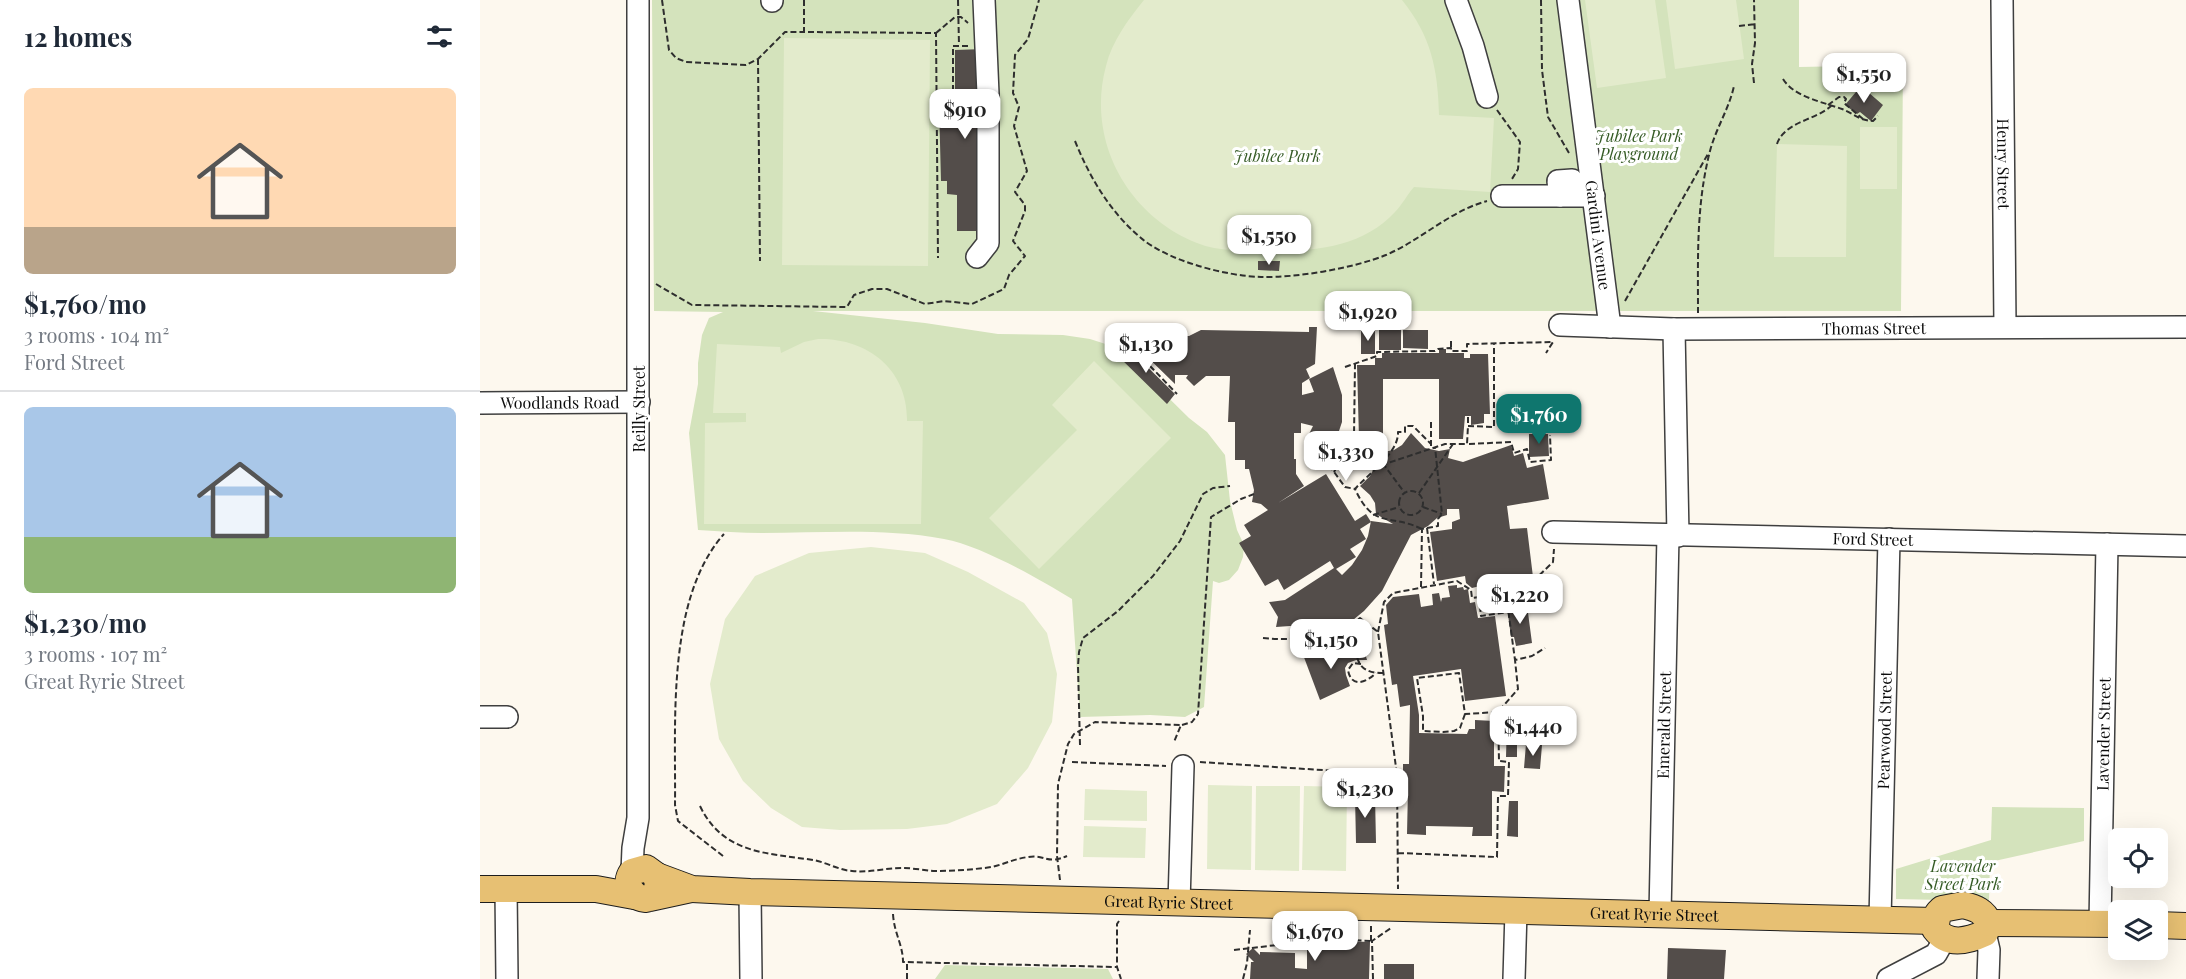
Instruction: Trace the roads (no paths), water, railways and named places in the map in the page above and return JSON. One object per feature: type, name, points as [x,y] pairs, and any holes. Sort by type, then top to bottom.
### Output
[{"type":"main road","name":"Great Ryrie Street","points":[[480,890],[596,889],[643,882],[692,889],[750,892],[1880,920],[1940,929]]},
{"type":"main road","points":[[1987,928],[1986,915],[1963,905],[1942,909],[1938,913],[1940,929],[1954,940],[1965,940],[1987,928],[2108,924]]},
{"type":"main road","points":[[2168,925],[2186,926]]},
{"type":"street","name":"Reilly Street","points":[[638,0],[638,818],[633,848],[643,882]]},
{"type":"street","points":[[977,257],[987,243],[987,94],[984,0]]},
{"type":"street","points":[[1456,0],[1473,46],[1487,97]]},
{"type":"street","name":"Gardini Avenue","points":[[1568,0],[1578,196],[1610,327]]},
{"type":"street","name":"Henry Street","points":[[2002,0],[2005,326]]},
{"type":"street","points":[[1502,196],[1578,196]]},
{"type":"street","name":"Thomas Street","points":[[1560,325],[1674,329],[2186,327]]},
{"type":"street","name":"Emerald Street","points":[[1660,914],[1673,536],[1674,329]]},
{"type":"street","name":"Woodlands Road","points":[[480,404],[639,402]]},
{"type":"street","name":"Ford Street","points":[[1555,533],[2186,546]]},
{"type":"street","name":"Pearwood Street","points":[[1880,920],[1889,539]]},
{"type":"street","name":"Lavender Street","points":[[2107,544],[2109,900]]},
{"type":"street","points":[[480,717],[507,717]]},
{"type":"street","points":[[1179,903],[1183,766]]},
{"type":"street","points":[[506,890],[507,979]]},
{"type":"street","points":[[750,892],[750,979]]},
{"type":"street","points":[[1514,979],[1516,911]]},
{"type":"street","points":[[1987,928],[1988,979]]},
{"type":"street","points":[[1888,979],[1936,954],[1940,929]]},
{"type":"park label","name":"Jubilee Park Playground","points":[[1639,145]]},
{"type":"park label","name":"Jubilee Park","points":[[1277,156]]},
{"type":"park label","name":"Lavender Street Park","points":[[1963,875]]}]
